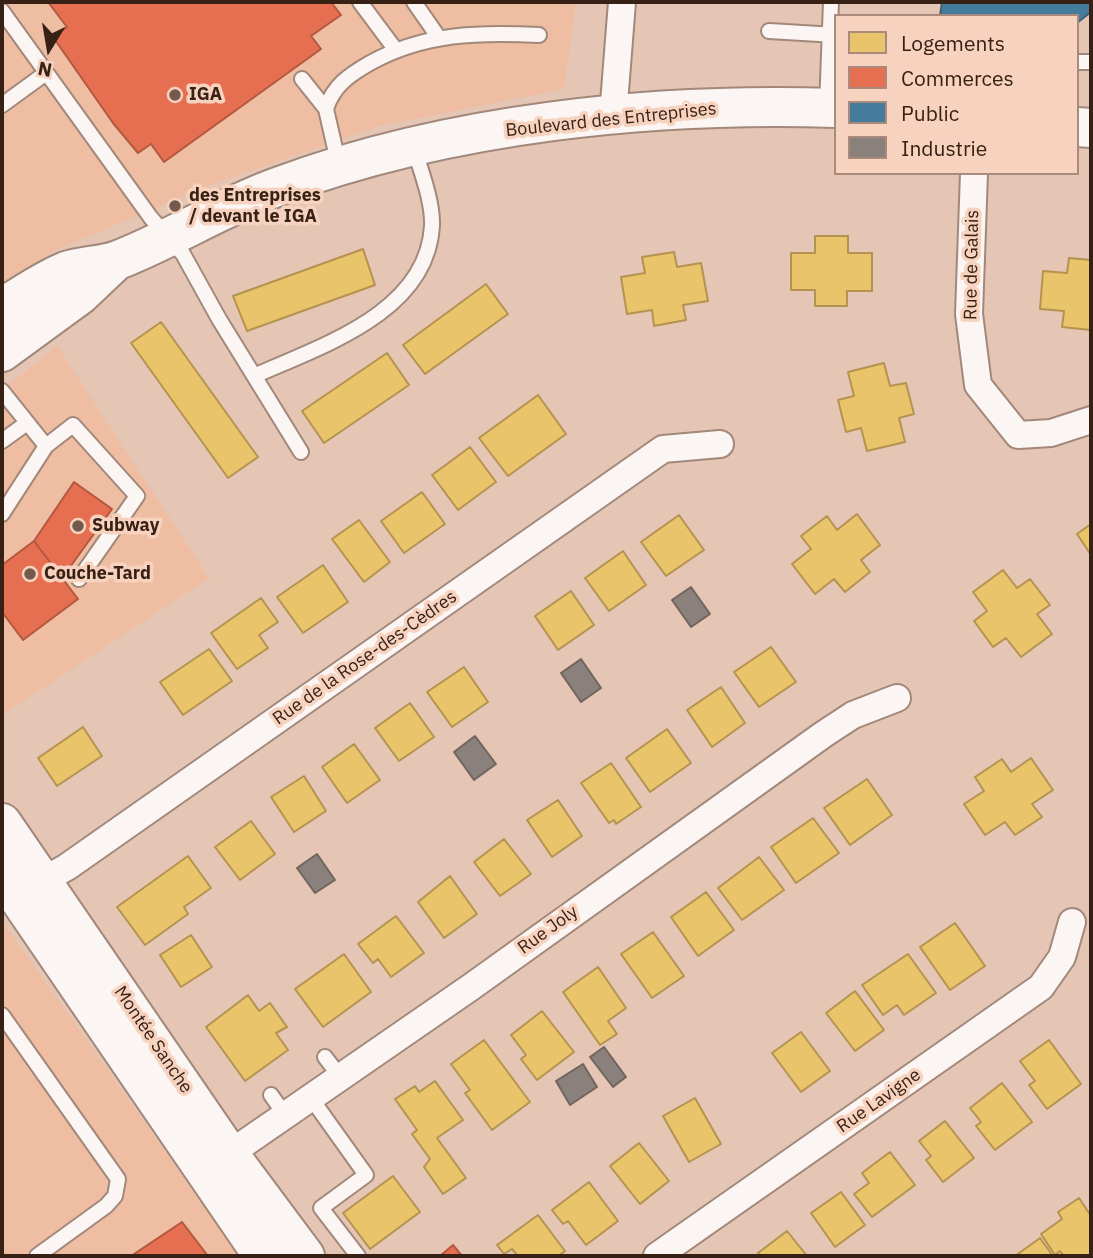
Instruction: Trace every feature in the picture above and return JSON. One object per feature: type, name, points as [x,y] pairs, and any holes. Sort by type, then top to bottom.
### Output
[{"type":"street","points":[[613,116],[622,2]]},
{"type":"street","name":"Boulevard des Entreprises","points":[[2,352],[80,295],[117,261],[247,198],[339,167],[499,131],[613,116],[733,108],[832,108]]},
{"type":"street","name":"Rue de Galais","points":[[974,175],[969,314],[978,385],[1018,435],[1051,433],[1091,420]]},
{"type":"street","name":"Boulevard des Entreprises","points":[[2,308],[67,271],[117,261]]},
{"type":"street","name":"Rue de la Rose-des-Cèdres","points":[[16,888],[663,449],[720,444]]},
{"type":"street","name":"Rue Joly","points":[[216,1162],[279,1105],[311,1098],[333,1067],[853,715],[897,698]]},
{"type":"street","name":"Montée Sanche","points":[[2,823],[16,888],[216,1162],[305,1256]]},
{"type":"street","name":"Rue Lavigne","points":[[657,1256],[1041,987],[1062,957],[1072,922]]},
{"type":"street","name":"Montée Sanche","points":[[216,1162],[263,1256]]},
{"type":"lane","points":[[360,2],[395,49]]},
{"type":"lane","points":[[414,2],[439,38]]},
{"type":"lane","points":[[831,2],[832,108]]},
{"type":"lane","points":[[2,11],[150,218],[168,235],[189,263],[219,319],[301,452]]},
{"type":"lane","points":[[769,31],[833,35]]},
{"type":"lane","points":[[326,109],[338,86],[351,74],[395,49],[439,38],[489,33],[540,35]]},
{"type":"lane","points":[[2,105],[46,73]]},
{"type":"lane","points":[[302,79],[326,109],[339,167]]},
{"type":"lane","points":[[254,376],[365,326],[414,280],[429,250],[432,223],[414,148]]},
{"type":"lane","points":[[2,391],[46,446]]},
{"type":"lane","points":[[2,441],[27,423]]},
{"type":"lane","points":[[2,514],[46,446],[73,425],[136,496],[79,579]]},
{"type":"lane","points":[[2,1015],[118,1179],[115,1196],[106,1206],[37,1256]]},
{"type":"lane","points":[[311,1098],[366,1175],[321,1208],[358,1256]]},
{"type":"shaded area","points":[[2,2],[576,2],[564,89],[380,126],[213,184],[56,250],[2,283]]},
{"type":"shaded area","points":[[57,346],[209,578],[2,715],[2,390]]},
{"type":"shaded area","points":[[2,921],[239,1256],[2,1256]]},
{"type":"building: Logements","points":[[815,236],[848,236],[848,253],[872,253],[872,291],[847,291],[847,306],[815,306],[815,290],[791,290],[791,253],[815,253]]},
{"type":"building: Logements","points":[[363,249],[375,285],[247,331],[233,296]]},
{"type":"building: Logements","points":[[674,252],[677,267],[701,263],[708,301],[683,305],[686,320],[654,326],[652,310],[627,314],[621,277],[645,273],[642,257]]},
{"type":"building: Logements","points":[[1069,258],[1091,260],[1091,330],[1062,327],[1064,311],[1040,309],[1043,271],[1067,273]]},
{"type":"building: Logements","points":[[486,284],[508,314],[425,374],[403,345]]},
{"type":"building: Logements","points":[[161,322],[258,457],[228,478],[131,343]]},
{"type":"building: Logements","points":[[387,353],[409,385],[324,443],[302,411]]},
{"type":"building: Logements","points":[[884,363],[890,386],[906,383],[914,414],[899,418],[905,442],[867,451],[861,428],[846,432],[838,400],[854,396],[848,372]]},
{"type":"building: Logements","points":[[538,395],[566,434],[508,476],[479,438]]},
{"type":"building: Logements","points":[[470,447],[496,482],[458,510],[432,475]]},
{"type":"building: Logements","points":[[422,492],[445,524],[404,553],[381,521]]},
{"type":"building: Logements","points":[[857,514],[880,545],[861,560],[870,572],[845,592],[834,579],[815,594],[792,564],[811,549],[801,536],[827,516],[837,530]]},
{"type":"building: Logements","points":[[679,515],[704,550],[666,576],[641,542]]},
{"type":"building: Logements","points":[[359,520],[390,562],[364,582],[332,539]]},
{"type":"building: Logements","points":[[1091,524],[1091,555],[1077,534]]},
{"type":"building: Logements","points":[[623,551],[646,585],[609,611],[585,578]]},
{"type":"building: Logements","points":[[323,565],[348,602],[303,633],[277,597]]},
{"type":"building: Logements","points":[[1003,570],[1017,588],[1030,579],[1050,605],[1037,614],[1052,634],[1021,657],[1006,638],[993,647],[974,621],[987,611],[973,592]]},
{"type":"building: Logements","points":[[571,591],[594,625],[558,650],[535,616]]},
{"type":"building: Logements","points":[[261,598],[278,622],[259,635],[268,648],[237,669],[211,633]]},
{"type":"building: Logements","points":[[771,647],[796,682],[759,707],[734,672]]},
{"type":"building: Logements","points":[[209,649],[232,681],[183,715],[160,682]]},
{"type":"building: Logements","points":[[464,667],[488,702],[452,727],[427,692]]},
{"type":"building: Logements","points":[[721,687],[745,723],[712,747],[687,710]]},
{"type":"building: Logements","points":[[410,703],[434,737],[399,761],[375,728]]},
{"type":"building: Logements","points":[[83,727],[102,756],[57,786],[38,758]]},
{"type":"building: Logements","points":[[667,729],[691,763],[650,792],[626,758]]},
{"type":"building: Logements","points":[[354,744],[380,780],[347,803],[322,767]]},
{"type":"building: Logements","points":[[1031,758],[1053,790],[1032,804],[1042,817],[1015,835],[1005,822],[985,835],[964,804],[984,791],[975,777],[1002,759],[1011,772]]},
{"type":"building: Logements","points":[[611,763],[641,807],[616,824],[614,820],[609,823],[581,783]]},
{"type":"building: Logements","points":[[304,776],[326,811],[294,832],[271,797]]},
{"type":"building: Logements","points":[[867,779],[892,815],[850,845],[824,808]]},
{"type":"building: Logements","points":[[558,800],[582,836],[552,857],[527,820]]},
{"type":"building: Logements","points":[[813,818],[839,853],[796,883],[771,847]]},
{"type":"building: Logements","points":[[251,821],[275,854],[240,880],[215,847]]},
{"type":"building: Logements","points":[[504,839],[531,874],[500,896],[474,862]]},
{"type":"building: Logements","points":[[188,856],[211,888],[184,907],[188,914],[145,945],[117,907]]},
{"type":"building: Logements","points":[[759,857],[784,890],[742,920],[718,888]]},
{"type":"building: Logements","points":[[450,876],[477,914],[444,938],[418,902]]},
{"type":"building: Logements","points":[[706,892],[734,930],[698,956],[671,917]]},
{"type":"building: Logements","points":[[396,916],[424,953],[391,977],[378,959],[373,963],[358,944]]},
{"type":"building: Logements","points":[[955,923],[985,966],[950,990],[920,947]]},
{"type":"building: Logements","points":[[653,932],[684,976],[652,998],[621,954]]},
{"type":"building: Logements","points":[[191,935],[212,967],[181,987],[160,955]]},
{"type":"building: Logements","points":[[344,954],[371,992],[323,1027],[295,989]]},
{"type":"building: Logements","points":[[908,954],[936,993],[904,1015],[897,1005],[883,1015],[862,985]]},
{"type":"building: Logements","points":[[598,967],[626,1008],[608,1021],[617,1034],[600,1045],[563,992]]},
{"type":"building: Logements","points":[[855,991],[884,1030],[855,1051],[826,1013]]},
{"type":"building: Logements","points":[[248,995],[259,1011],[270,1003],[287,1027],[276,1033],[288,1050],[245,1081],[206,1027]]},
{"type":"building: Logements","points":[[542,1011],[574,1052],[537,1080],[521,1059],[526,1055],[511,1035]]},
{"type":"building: Logements","points":[[801,1032],[830,1071],[801,1092],[772,1053]]},
{"type":"building: Logements","points":[[484,1040],[530,1102],[492,1130],[465,1093],[470,1090],[451,1064]]},
{"type":"building: Logements","points":[[1049,1040],[1081,1084],[1047,1109],[1029,1085],[1035,1081],[1020,1061]]},
{"type":"building: Logements","points":[[435,1081],[463,1120],[437,1138],[466,1178],[443,1194],[424,1167],[430,1159],[412,1134],[417,1130],[395,1099],[415,1086],[419,1092]]},
{"type":"building: Logements","points":[[1002,1083],[1032,1122],[995,1150],[976,1126],[981,1122],[970,1108]]},
{"type":"building: Logements","points":[[695,1098],[721,1144],[689,1162],[663,1116]]},
{"type":"building: Logements","points":[[945,1121],[974,1158],[943,1182],[926,1160],[931,1156],[919,1141]]},
{"type":"building: Logements","points":[[639,1143],[669,1181],[640,1204],[610,1166]]},
{"type":"building: Logements","points":[[890,1152],[915,1185],[872,1217],[854,1194],[869,1183],[862,1173]]},
{"type":"building: Logements","points":[[393,1176],[420,1212],[370,1249],[343,1213]]},
{"type":"building: Logements","points":[[589,1182],[618,1221],[586,1245],[568,1221],[563,1224],[552,1210]]},
{"type":"building: Logements","points":[[841,1192],[865,1225],[835,1247],[811,1213]]},
{"type":"building: Logements","points":[[1079,1198],[1091,1216],[1091,1256],[1064,1256],[1060,1251],[1055,1255],[1041,1234],[1062,1219],[1058,1212]]},
{"type":"building: Logements","points":[[538,1215],[565,1251],[558,1256],[518,1256],[512,1249],[504,1254],[497,1245]]},
{"type":"building: Logements","points":[[787,1231],[807,1256],[761,1256],[758,1253]]},
{"type":"building: Logements","points":[[1040,1238],[1053,1256],[1015,1256]]},
{"type":"building: Commerces","name":"IGA","points":[[48,2],[331,2],[341,15],[311,36],[321,49],[164,162],[151,144],[138,153],[113,123],[53,37],[67,27]]},
{"type":"building: Commerces","points":[[74,482],[112,509],[62,578],[34,541]]},
{"type":"building: Commerces","points":[[34,541],[78,599],[23,640],[2,612],[2,565]]},
{"type":"building: Commerces","points":[[182,1222],[208,1256],[131,1256]]},
{"type":"building: Commerces","points":[[453,1245],[462,1256],[440,1256]]},
{"type":"building: Public","points":[[942,2],[1091,2],[1091,12],[1079,21],[1079,14],[940,14]]},
{"type":"building: Industrie","points":[[691,587],[710,614],[691,627],[672,600]]},
{"type":"building: Industrie","points":[[581,659],[601,688],[581,702],[561,673]]},
{"type":"building: Industrie","points":[[475,736],[496,764],[474,780],[454,752]]},
{"type":"building: Industrie","points":[[317,854],[335,880],[315,893],[297,868]]},
{"type":"building: Industrie","points":[[604,1047],[626,1077],[613,1087],[590,1057]]},
{"type":"building: Industrie","points":[[583,1064],[597,1087],[570,1105],[556,1081]]},
{"type":"place","name":"IGA","points":[[175,95]]},
{"type":"place","name":"des Entreprises / devant le IGA","points":[[175,206]]},
{"type":"place","name":"Subway","points":[[78,526]]},
{"type":"place","name":"Couche-Tard","points":[[30,574]]}]
